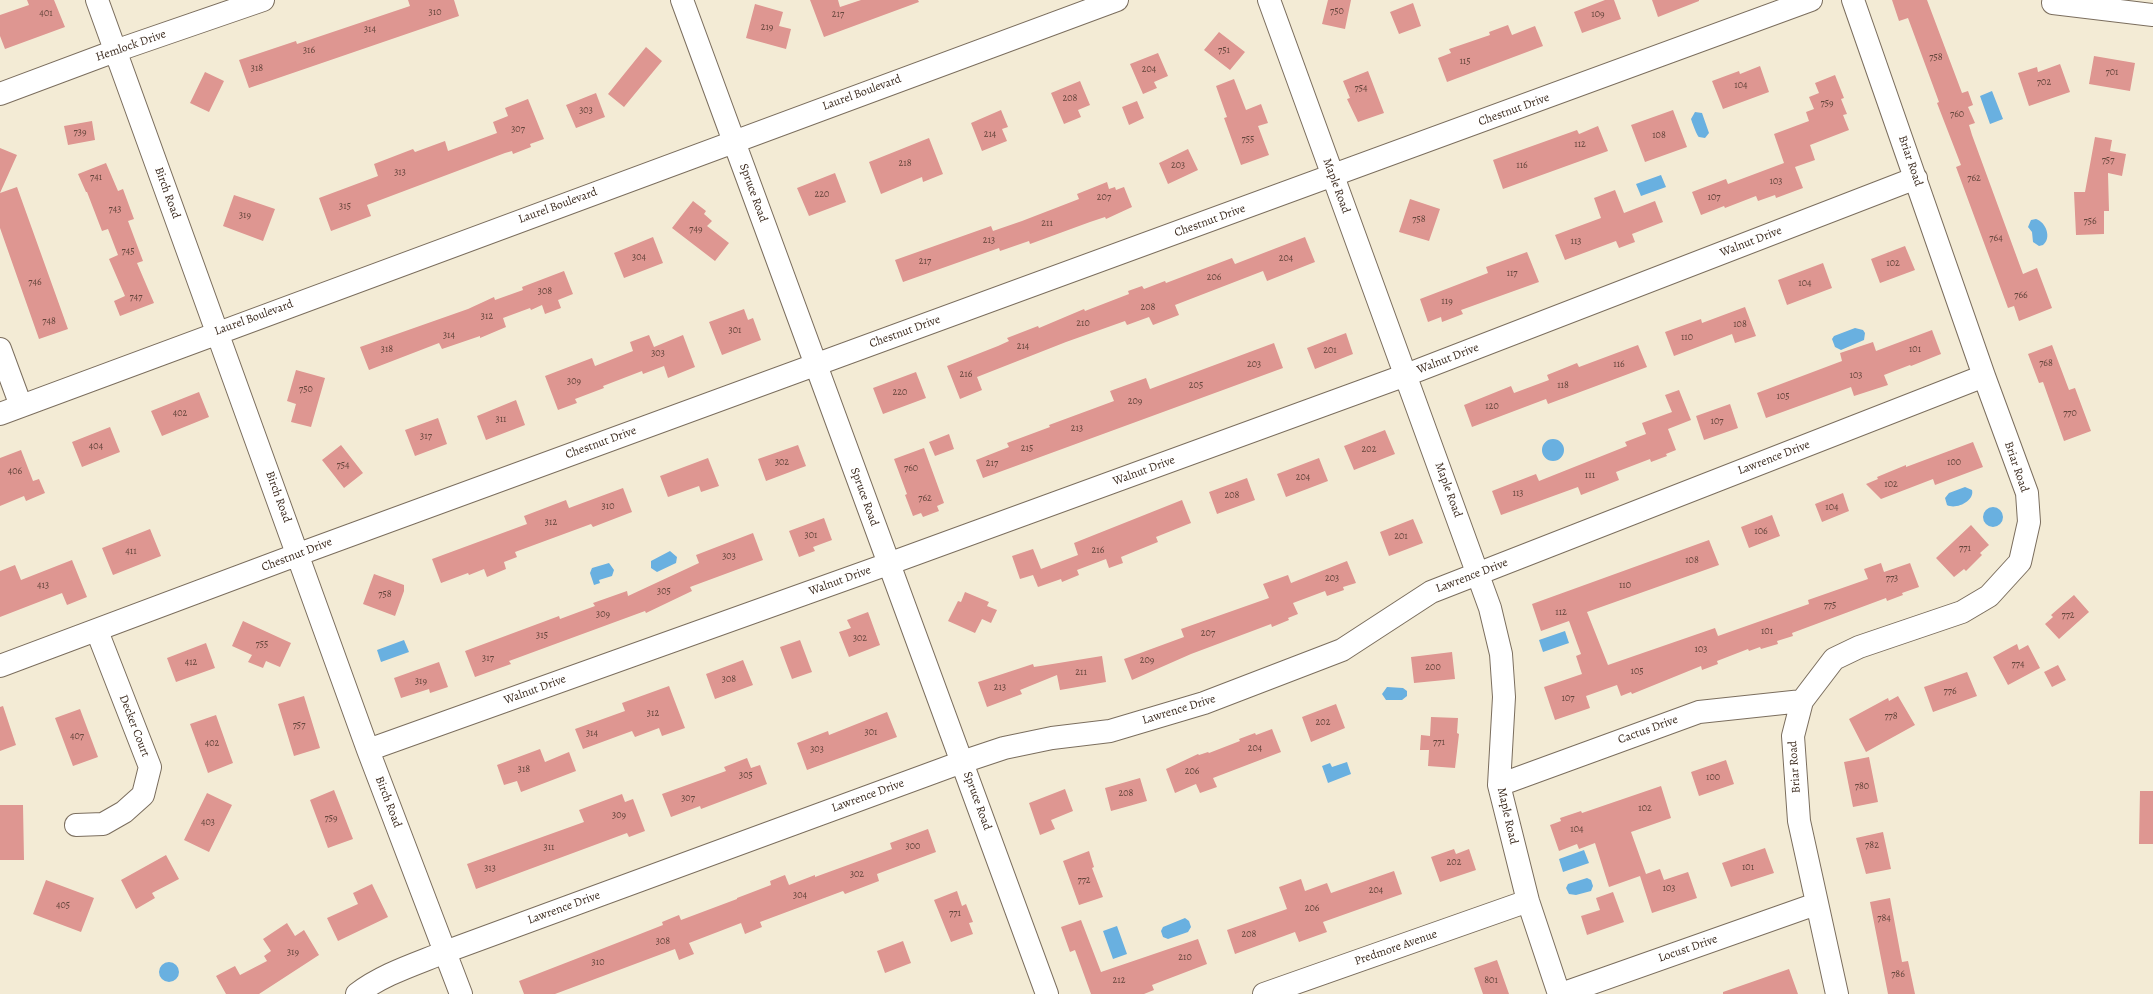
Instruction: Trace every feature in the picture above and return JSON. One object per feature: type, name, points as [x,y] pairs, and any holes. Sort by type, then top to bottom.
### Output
[{"type":"street","name":"Birch Road","points":[[97,0],[299,554],[368,750],[461,994]]},
{"type":"street","name":"Hemlock Drive","points":[[0,94],[116,51],[263,0]]},
{"type":"street","name":"Spruce Road","points":[[682,0],[1046,994]]},
{"type":"street","name":"Laurel Boulevard","points":[[0,414],[734,140],[1117,0]]},
{"type":"street","name":"Maple Road","points":[[1269,0],[1479,573],[1490,608],[1501,654],[1504,697],[1500,785],[1528,901],[1560,994]]},
{"type":"street","name":"Chestnut Drive","points":[[0,666],[98,631],[299,554],[816,364],[1333,177],[1812,0]]},
{"type":"street","name":"Briar Road","points":[[1837,994],[1799,822],[1793,736],[1802,701],[1834,658],[1859,647],[1962,612],[1989,596],[2020,562],[2029,522],[2027,493],[1984,376],[1853,0]]},
{"type":"street","points":[[2053,2],[2153,15]]},
{"type":"street","name":"Walnut Drive","points":[[368,750],[888,564],[1406,375],[1916,178]]},
{"type":"street","points":[[0,348],[21,406]]},
{"type":"street","name":"Lawrence Drive","points":[[357,994],[367,986],[445,952],[962,762],[1010,747],[1052,738],[1110,730],[1204,703],[1342,650],[1431,592],[1984,376]]},
{"type":"street","name":"Decker Court","points":[[76,825],[103,824],[124,812],[143,795],[150,767],[98,631]]},
{"type":"street","name":"Cactus Drive","points":[[1500,785],[1699,712],[1802,701]]},
{"type":"street","name":"Predmore Avenue","points":[[1264,994],[1528,901]]},
{"type":"street","name":"Locust Drive","points":[[1560,994],[1816,904]]},
{"type":"water","points":[[1992,91],[2003,119],[1990,124],[1980,96]]},
{"type":"water","points":[[1695,112],[1702,113],[1709,133],[1705,138],[1699,137],[1693,126],[1691,119]]},
{"type":"water","points":[[1661,175],[1666,187],[1641,196],[1636,184]]},
{"type":"water","points":[[2036,219],[2043,223],[2047,230],[2046,242],[2039,246],[2033,242],[2032,232],[2028,227],[2031,220]]},
{"type":"water","points":[[1855,328],[1863,330],[1865,333],[1864,340],[1841,350],[1835,347],[1832,339],[1834,336]]},
{"type":"water","points":[[1553,439],[1557,440],[1563,446],[1563,454],[1557,460],[1553,461],[1549,460],[1543,454],[1542,450],[1543,446],[1549,440]]},
{"type":"water","points":[[1965,487],[1972,490],[1971,498],[1968,501],[1964,504],[1955,506],[1947,505],[1945,498],[1949,493]]},
{"type":"water","points":[[1993,507],[2000,510],[2003,517],[2000,524],[1993,527],[1986,524],[1983,517],[1986,510]]},
{"type":"water","points":[[670,551],[677,557],[676,563],[657,572],[651,568],[651,561]]},
{"type":"water","points":[[609,563],[614,570],[612,576],[599,580],[600,583],[594,585],[590,573],[592,568]]},
{"type":"water","points":[[1565,631],[1569,643],[1543,652],[1539,640]]},
{"type":"water","points":[[404,640],[409,652],[381,662],[377,650]]},
{"type":"water","points":[[1387,687],[1403,688],[1407,691],[1407,696],[1402,700],[1386,700],[1382,694]]},
{"type":"water","points":[[1347,762],[1351,774],[1328,783],[1322,766],[1330,763],[1332,767]]},
{"type":"water","points":[[1584,850],[1589,863],[1563,872],[1559,859]]},
{"type":"water","points":[[1587,878],[1591,880],[1593,886],[1591,891],[1576,895],[1569,894],[1566,888],[1568,884]]},
{"type":"water","points":[[1185,918],[1189,921],[1191,927],[1188,932],[1168,939],[1163,937],[1161,931],[1163,927]]},
{"type":"water","points":[[1117,926],[1127,954],[1113,959],[1103,931]]},
{"type":"water","points":[[165,962],[173,962],[179,968],[179,976],[173,982],[165,982],[159,976],[159,968]]},
{"type":"building","points":[[27,0],[54,0],[65,27],[5,49],[0,36],[0,15],[29,5]]},
{"type":"building","points":[[408,0],[454,0],[459,16],[249,88],[239,60],[296,41],[297,44],[410,6]]},
{"type":"building","points":[[810,0],[838,0],[840,7],[861,0],[918,0],[919,2],[824,37]]},
{"type":"building","points":[[1328,0],[1351,0],[1345,29],[1322,24]]},
{"type":"building","points":[[1605,0],[1614,0],[1621,19],[1582,33],[1574,12]]},
{"type":"building","points":[[1652,0],[1699,0],[1699,1],[1658,17]]},
{"type":"building","points":[[1892,0],[1927,0],[1962,93],[1968,91],[1973,105],[1968,107],[1975,123],[1969,125],[2023,274],[2037,268],[2052,308],[2019,321],[2014,306],[2008,308],[1956,167],[1961,165],[1937,103],[1939,102],[1908,18],[1899,21]]},
{"type":"building","points":[[1413,3],[1421,26],[1399,34],[1390,12]]},
{"type":"building","points":[[755,4],[783,12],[779,26],[791,29],[786,49],[746,38]]},
{"type":"building","points":[[1508,25],[1512,35],[1535,26],[1543,46],[1447,82],[1438,58],[1451,53],[1449,49],[1490,35],[1489,32]]},
{"type":"building","points":[[1219,32],[1245,52],[1230,70],[1204,50]]},
{"type":"building","points":[[646,47],[662,61],[624,107],[608,94]]},
{"type":"building","points":[[1158,53],[1168,76],[1154,82],[1157,88],[1143,94],[1130,64]]},
{"type":"building","points":[[2094,56],[2135,63],[2130,91],[2089,84]]},
{"type":"building","points":[[2060,64],[2070,92],[2029,106],[2018,73],[2037,67],[2038,72]]},
{"type":"building","points":[[1760,66],[1769,92],[1723,109],[1712,81],[1739,71],[1740,74]]},
{"type":"building","points":[[1368,71],[1384,113],[1358,122],[1347,99],[1350,98],[1343,81]]},
{"type":"building","points":[[205,72],[224,81],[209,112],[190,103]]},
{"type":"building","points":[[1835,75],[1844,98],[1841,99],[1847,114],[1843,115],[1849,130],[1810,145],[1815,160],[1795,167],[1803,188],[1776,198],[1775,195],[1758,201],[1756,196],[1725,208],[1724,206],[1701,215],[1692,192],[1726,179],[1728,184],[1784,163],[1774,134],[1809,121],[1806,112],[1814,109],[1809,97],[1819,93],[1815,83]]},
{"type":"building","points":[[1234,79],[1246,110],[1261,104],[1268,123],[1258,126],[1269,155],[1241,165],[1224,118],[1227,117],[1216,86]]},
{"type":"building","points":[[1080,81],[1090,105],[1078,110],[1081,117],[1064,124],[1051,93]]},
{"type":"building","points":[[596,93],[605,117],[576,128],[566,105]]},
{"type":"building","points":[[528,99],[544,139],[530,144],[531,147],[513,154],[512,151],[505,153],[367,205],[371,216],[331,231],[319,198],[378,176],[374,164],[413,149],[415,152],[445,141],[448,151],[497,133],[493,122],[508,116],[505,108]]},
{"type":"building","points":[[1137,101],[1144,118],[1129,125],[1122,107]]},
{"type":"building","points":[[1001,110],[1008,127],[1002,129],[1007,141],[982,151],[971,123]]},
{"type":"building","points":[[1673,110],[1687,147],[1645,162],[1631,125]]},
{"type":"building","points":[[92,121],[95,140],[68,145],[64,126]]},
{"type":"building","points":[[1598,126],[1608,151],[1503,189],[1493,160],[1577,130],[1579,134]]},
{"type":"building","points":[[2095,137],[2112,140],[2110,151],[2126,154],[2122,176],[2108,173],[2109,211],[2104,211],[2104,234],[2076,235],[2074,192],[2085,192]]},
{"type":"building","points":[[929,138],[943,174],[923,182],[922,177],[881,194],[869,162]]},
{"type":"building","points":[[0,148],[17,155],[0,193]]},
{"type":"building","points":[[1188,149],[1198,170],[1168,184],[1159,163]]},
{"type":"building","points":[[106,163],[118,191],[123,189],[134,219],[128,221],[143,261],[137,263],[154,303],[120,316],[114,301],[125,296],[109,259],[118,255],[108,229],[102,231],[87,192],[78,174]]},
{"type":"building","points":[[835,173],[846,202],[809,216],[797,188]]},
{"type":"building","points":[[1107,182],[1109,189],[1115,187],[1116,190],[1124,187],[1132,207],[1106,219],[1105,217],[1030,244],[1029,241],[1000,251],[999,248],[903,282],[895,260],[991,226],[993,231],[1022,221],[1079,199],[1077,194]]},
{"type":"building","points":[[17,187],[68,329],[39,339],[0,228],[0,193]]},
{"type":"building","points":[[1615,190],[1624,213],[1655,201],[1663,222],[1632,234],[1635,242],[1619,248],[1616,241],[1565,260],[1555,235],[1601,218],[1594,198]]},
{"type":"building","points":[[234,195],[275,209],[263,241],[223,226]]},
{"type":"building","points":[[1410,199],[1440,209],[1429,241],[1399,232]]},
{"type":"building","points":[[693,201],[706,211],[704,214],[712,221],[707,226],[729,243],[715,261],[672,228]]},
{"type":"building","points":[[653,237],[663,263],[624,278],[614,253]]},
{"type":"building","points":[[1305,237],[1315,262],[1267,281],[1263,271],[1175,305],[1179,315],[1153,325],[1149,317],[1127,325],[1125,321],[1066,342],[977,377],[982,390],[960,399],[947,366],[1009,341],[1007,338],[1038,326],[1039,328],[1084,309],[1085,311],[1129,294],[1128,291],[1142,286],[1144,289],[1165,281],[1166,283],[1232,258],[1235,264]]},
{"type":"building","points":[[1905,246],[1915,270],[1880,283],[1871,259]]},
{"type":"building","points":[[1527,252],[1539,282],[1461,310],[1463,314],[1442,322],[1441,317],[1428,322],[1420,299],[1488,273],[1486,267]]},
{"type":"building","points":[[1823,263],[1832,288],[1787,305],[1778,280]]},
{"type":"building","points":[[564,271],[573,294],[558,300],[561,308],[545,314],[542,305],[531,310],[530,308],[503,318],[506,327],[480,338],[480,336],[442,349],[439,343],[369,370],[360,347],[468,309],[494,297],[495,300],[523,290],[522,287]]},
{"type":"building","points":[[1745,307],[1756,336],[1735,343],[1732,334],[1674,356],[1665,332],[1701,319],[1702,323]]},
{"type":"building","points":[[744,309],[748,320],[753,318],[761,340],[722,355],[709,322]]},
{"type":"building","points":[[1932,330],[1941,354],[1884,375],[1888,385],[1854,396],[1851,387],[1766,418],[1757,393],[1842,361],[1840,353],[1873,342],[1876,351]]},
{"type":"building","points":[[1346,333],[1353,354],[1315,369],[1307,348]]},
{"type":"building","points":[[649,335],[654,347],[683,335],[695,367],[668,378],[664,366],[643,374],[642,371],[575,399],[577,403],[558,410],[545,376],[592,358],[595,366],[633,351],[630,342]]},
{"type":"building","points":[[1274,343],[1283,368],[983,478],[976,460],[1009,447],[1007,443],[1050,427],[1049,425],[1114,401],[1110,391],[1146,378],[1150,389]]},
{"type":"building","points":[[1638,345],[1647,367],[1548,404],[1546,399],[1472,427],[1464,405],[1511,386],[1514,393],[1549,380],[1547,375],[1577,363],[1579,367]]},
{"type":"building","points":[[2052,345],[2069,390],[2075,388],[2091,431],[2064,441],[2043,382],[2039,383],[2028,354]]},
{"type":"building","points":[[296,370],[325,378],[311,427],[291,422],[296,404],[287,401]]},
{"type":"building","points":[[916,372],[926,398],[883,414],[873,388]]},
{"type":"building","points":[[1679,390],[1691,420],[1668,429],[1676,450],[1666,454],[1667,456],[1651,462],[1650,459],[1616,472],[1619,480],[1581,495],[1578,487],[1501,515],[1492,491],[1536,474],[1539,481],[1627,446],[1625,442],[1646,434],[1642,423],[1672,412],[1665,395]]},
{"type":"building","points":[[199,392],[209,417],[162,436],[151,411]]},
{"type":"building","points":[[516,400],[525,425],[486,440],[477,416]]},
{"type":"building","points":[[1730,404],[1738,428],[1704,440],[1696,416]]},
{"type":"building","points":[[438,418],[447,444],[415,456],[405,430]]},
{"type":"building","points":[[110,427],[120,452],[82,467],[72,442]]},
{"type":"building","points":[[1385,430],[1395,454],[1354,470],[1344,446]]},
{"type":"building","points":[[949,434],[954,449],[935,456],[929,442]]},
{"type":"building","points":[[1973,442],[1983,467],[1935,485],[1933,479],[1881,499],[1866,484],[1878,479],[1877,477],[1906,465],[1906,467]]},
{"type":"building","points":[[341,445],[363,473],[344,488],[322,460]]},
{"type":"building","points":[[798,445],[806,466],[766,481],[758,459]]},
{"type":"building","points":[[924,448],[944,503],[937,506],[939,511],[923,517],[921,513],[913,516],[905,495],[907,494],[894,459]]},
{"type":"building","points":[[21,450],[33,481],[39,479],[45,493],[26,501],[24,496],[0,506],[0,458]]},
{"type":"building","points":[[708,458],[719,486],[701,492],[699,486],[668,497],[660,476]]},
{"type":"building","points":[[1319,458],[1328,481],[1286,497],[1277,474]]},
{"type":"building","points":[[1247,478],[1255,500],[1217,514],[1209,492]]},
{"type":"building","points":[[623,488],[632,512],[593,527],[591,524],[515,552],[517,557],[504,562],[506,569],[487,577],[484,569],[441,583],[432,559],[527,524],[524,516],[566,500],[569,508]]},
{"type":"building","points":[[1843,493],[1849,511],[1822,522],[1815,504]]},
{"type":"building","points":[[1182,500],[1191,523],[1156,537],[1158,542],[1121,557],[1123,563],[1109,568],[1106,559],[1077,570],[1079,575],[1062,582],[1061,579],[1038,587],[1033,575],[1020,579],[1012,556],[1033,549],[1041,569],[1078,555],[1074,543]]},
{"type":"building","points":[[1772,515],[1780,536],[1749,548],[1741,527]]},
{"type":"building","points":[[824,518],[832,540],[813,547],[815,551],[799,557],[789,531]]},
{"type":"building","points":[[1413,519],[1423,543],[1389,556],[1380,532]]},
{"type":"building","points":[[1971,525],[1989,545],[1980,553],[1982,555],[1966,571],[1964,569],[1954,577],[1936,558]]},
{"type":"building","points":[[150,529],[161,556],[113,575],[102,548]]},
{"type":"building","points":[[753,533],[763,560],[690,587],[692,591],[646,613],[645,611],[509,661],[511,664],[475,677],[465,651],[559,616],[560,619],[595,606],[593,603],[627,591],[628,596],[699,563],[696,555]]},
{"type":"building","points":[[1709,540],[1719,565],[1587,612],[1608,665],[1715,628],[1718,636],[1809,604],[1808,600],[1868,579],[1864,569],[1881,563],[1884,572],[1910,563],[1919,587],[1902,593],[1903,595],[1887,601],[1886,598],[1792,633],[1793,636],[1777,641],[1778,644],[1761,649],[1760,647],[1749,651],[1748,649],[1717,661],[1718,664],[1702,670],[1701,666],[1632,694],[1631,692],[1621,696],[1617,685],[1586,696],[1590,708],[1555,720],[1544,687],[1582,674],[1576,656],[1581,654],[1569,621],[1541,631],[1532,604]]},
{"type":"building","points":[[72,560],[87,597],[67,605],[62,593],[0,617],[0,571],[15,565],[21,580]]},
{"type":"building","points":[[1347,561],[1356,583],[1343,587],[1344,590],[1327,596],[1325,591],[1293,603],[1298,614],[1288,618],[1289,620],[1272,627],[1271,624],[1191,654],[1132,680],[1124,659],[1184,637],[1181,629],[1269,598],[1263,584],[1288,575],[1291,583]]},
{"type":"building","points":[[374,574],[404,585],[404,591],[395,616],[363,604]]},
{"type":"building","points":[[965,592],[989,602],[987,606],[997,610],[991,623],[982,619],[975,633],[948,621],[958,601],[961,602]]},
{"type":"building","points":[[2074,595],[2089,612],[2059,639],[2045,624],[2053,617],[2051,615]]},
{"type":"building","points":[[868,612],[880,645],[849,657],[839,632],[851,628],[847,620]]},
{"type":"building","points":[[243,621],[291,643],[280,667],[266,661],[263,668],[248,662],[252,655],[232,646]]},
{"type":"building","points":[[800,640],[812,672],[792,679],[780,647]]},
{"type":"building","points":[[206,643],[215,668],[176,682],[167,658]]},
{"type":"building","points":[[2017,644],[2019,650],[2028,645],[2040,668],[2008,685],[1993,657]]},
{"type":"building","points":[[1452,652],[1455,679],[1414,683],[1411,657]]},
{"type":"building","points":[[1102,656],[1106,682],[1060,690],[1057,675],[1020,690],[1022,694],[987,707],[978,682],[1033,664],[1034,667]]},
{"type":"building","points":[[743,660],[753,685],[715,699],[706,674]]},
{"type":"building","points":[[439,662],[448,687],[430,693],[429,689],[401,698],[394,678]]},
{"type":"building","points":[[2058,665],[2066,680],[2052,687],[2044,672]]},
{"type":"building","points":[[1967,672],[1977,696],[1933,712],[1924,687]]},
{"type":"building","points":[[669,686],[685,728],[662,736],[659,728],[635,737],[632,731],[583,749],[575,729],[625,711],[622,703]]},
{"type":"building","points":[[304,696],[320,748],[294,756],[278,704]]},
{"type":"building","points":[[1898,696],[1915,725],[1866,752],[1849,719],[1888,698],[1889,701]]},
{"type":"building","points":[[1336,704],[1345,728],[1311,742],[1302,717]]},
{"type":"building","points":[[3,706],[16,745],[0,751],[0,707]]},
{"type":"building","points":[[80,709],[98,757],[73,766],[55,718]]},
{"type":"building","points":[[887,712],[897,737],[807,770],[797,743],[828,731],[829,735]]},
{"type":"building","points":[[216,715],[233,763],[208,773],[190,724]]},
{"type":"building","points":[[1431,717],[1458,718],[1457,733],[1459,734],[1455,768],[1428,766],[1429,750],[1420,750],[1421,735],[1430,736]]},
{"type":"building","points":[[1272,729],[1281,752],[1213,778],[1217,787],[1200,793],[1196,784],[1175,793],[1166,769],[1198,754],[1209,753],[1240,741],[1239,739]]},
{"type":"building","points":[[540,749],[545,762],[569,752],[576,771],[521,792],[517,781],[504,785],[497,765]]},
{"type":"building","points":[[1869,757],[1878,802],[1853,807],[1844,762]]},
{"type":"building","points":[[747,758],[751,768],[760,765],[767,784],[701,809],[700,806],[671,817],[662,794],[726,771],[724,767]]},
{"type":"building","points":[[1726,760],[1734,784],[1699,796],[1691,772]]},
{"type":"building","points":[[1140,778],[1147,801],[1111,811],[1105,788]]},
{"type":"building","points":[[1661,786],[1671,818],[1631,832],[1646,874],[1660,869],[1664,880],[1688,872],[1697,898],[1652,913],[1640,876],[1609,887],[1595,843],[1579,849],[1577,844],[1559,851],[1550,825],[1561,821],[1560,818],[1581,811],[1582,813]]},
{"type":"building","points":[[1065,789],[1073,811],[1051,820],[1055,829],[1040,835],[1029,803]]},
{"type":"building","points":[[334,790],[353,839],[328,848],[310,800]]},
{"type":"building","points":[[2140,791],[2153,791],[2153,844],[2139,844]]},
{"type":"building","points":[[207,793],[232,805],[209,852],[184,840]]},
{"type":"building","points":[[622,794],[625,802],[633,799],[645,831],[629,837],[627,833],[476,889],[467,864],[584,822],[579,810]]},
{"type":"building","points":[[0,805],[23,805],[24,860],[0,860]]},
{"type":"building","points":[[928,829],[936,852],[877,874],[879,881],[845,894],[843,891],[760,922],[762,927],[745,934],[741,923],[689,943],[694,954],[679,960],[675,949],[555,994],[524,994],[519,981],[663,925],[662,922],[679,915],[681,920],[737,899],[771,885],[770,881],[785,875],[789,885],[815,875],[815,877],[892,849],[890,843]]},
{"type":"building","points":[[1883,832],[1891,869],[1866,874],[1856,838]]},
{"type":"building","points":[[1765,848],[1774,873],[1731,887],[1722,863]]},
{"type":"building","points":[[1454,849],[1456,854],[1469,849],[1476,870],[1440,882],[1431,857]]},
{"type":"building","points":[[1089,851],[1094,867],[1092,868],[1103,897],[1079,905],[1063,861]]},
{"type":"building","points":[[166,855],[179,879],[152,893],[155,898],[136,909],[121,880]]},
{"type":"building","points":[[1394,871],[1402,894],[1323,922],[1327,932],[1299,942],[1295,932],[1235,954],[1227,930],[1287,909],[1279,887],[1301,879],[1305,891],[1327,883],[1331,893]]},
{"type":"building","points":[[46,880],[94,898],[81,932],[33,914]]},
{"type":"building","points":[[372,884],[388,917],[338,941],[327,918],[358,904],[353,893]]},
{"type":"building","points":[[957,891],[962,906],[966,904],[973,922],[969,923],[973,934],[951,942],[934,900]]},
{"type":"building","points":[[1613,892],[1624,922],[1587,935],[1581,916],[1600,910],[1596,898]]},
{"type":"building","points":[[1890,898],[1902,962],[1908,961],[1915,994],[1888,994],[1870,902]]},
{"type":"building","points":[[1081,920],[1101,972],[1198,939],[1207,964],[1152,985],[1154,990],[1144,994],[1091,994],[1075,950],[1070,952],[1061,927]]},
{"type":"building","points":[[287,923],[295,936],[304,930],[319,955],[259,994],[226,994],[216,976],[235,966],[240,975],[267,961],[264,956],[271,951],[263,939]]},
{"type":"building","points":[[903,941],[911,963],[885,973],[877,951]]},
{"type":"building","points":[[1497,960],[1509,994],[1483,994],[1474,968]]},
{"type":"building","points":[[1789,969],[1798,994],[1723,994],[1723,992]]}]
